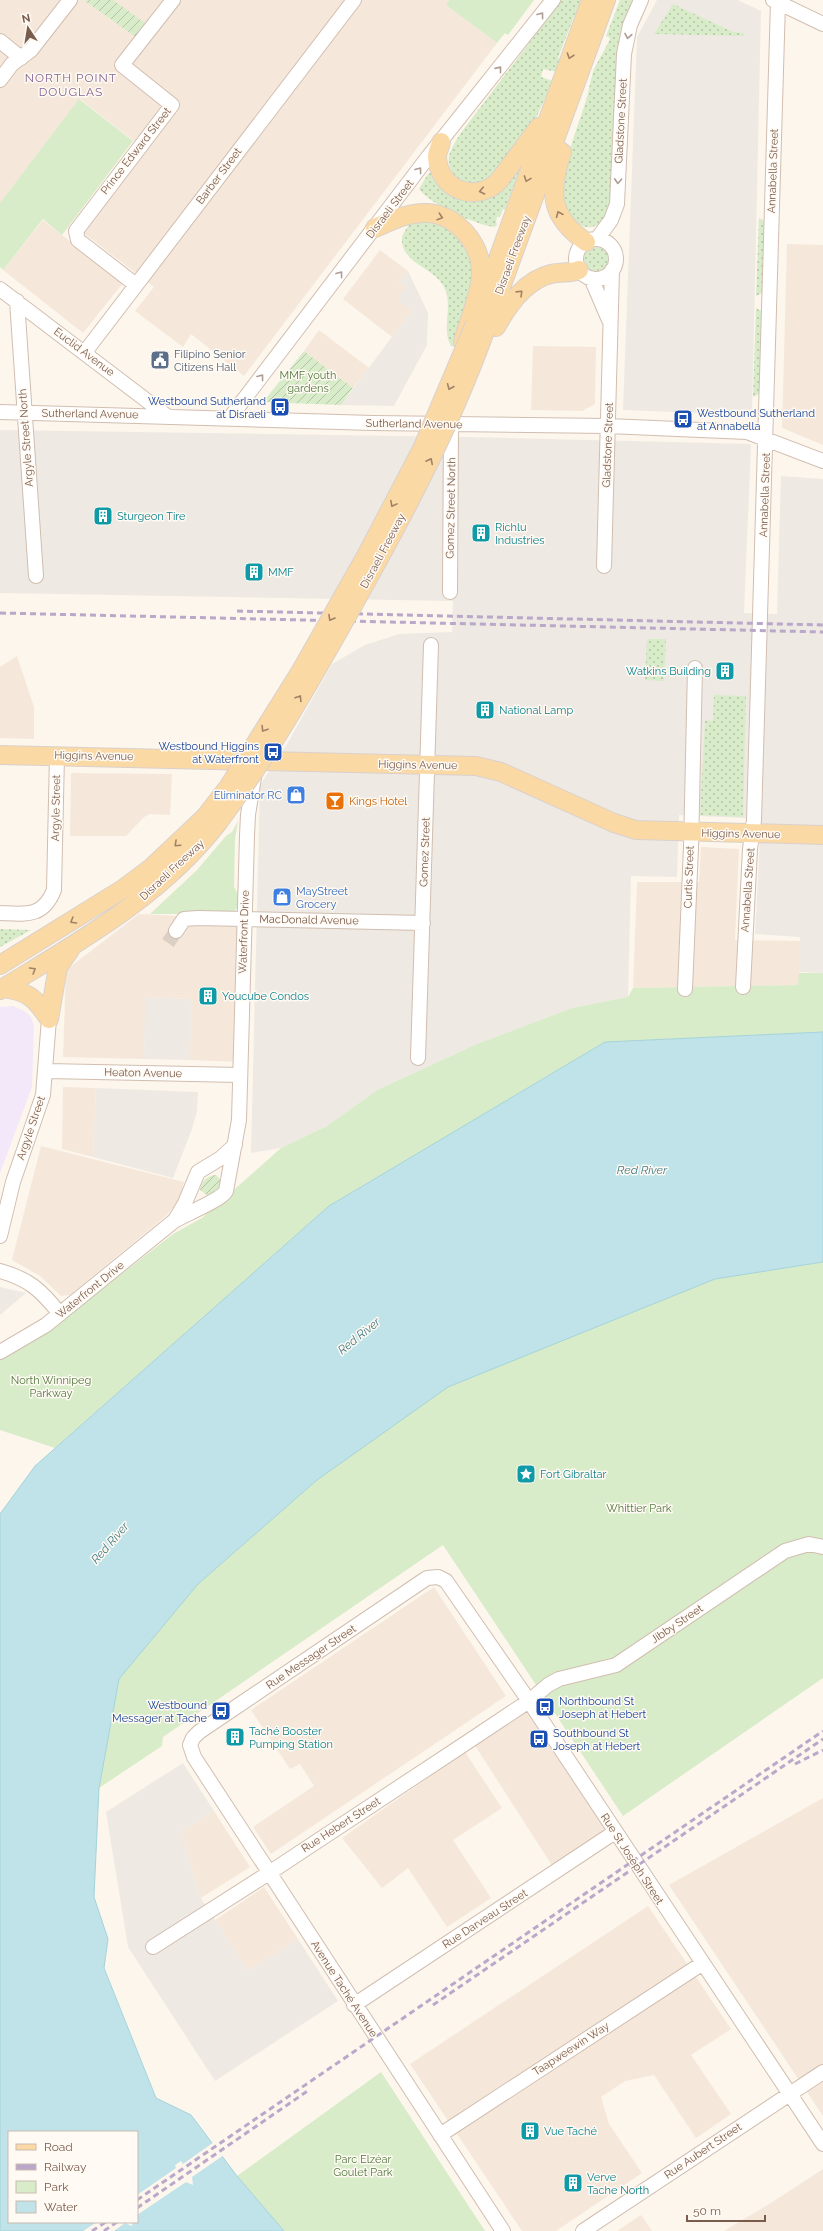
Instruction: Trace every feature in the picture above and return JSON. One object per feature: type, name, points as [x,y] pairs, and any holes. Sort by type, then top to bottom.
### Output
[{"type":"main road","name":"Disraeli Freeway","points":[[2,989],[112,920],[154,889],[189,856],[211,821],[229,786],[302,669],[366,556],[463,372],[584,58],[591,0]]},
{"type":"main road","name":"Disraeli Freeway","points":[[480,328],[551,110],[589,24],[606,0]]},
{"type":"main road","points":[[584,58],[566,140],[554,184],[554,197],[560,217],[566,226],[591,240]]},
{"type":"main road","points":[[441,142],[437,156],[439,165],[448,182],[463,192],[479,193],[490,189],[498,182],[551,110]]},
{"type":"main road","points":[[375,228],[399,217],[429,213],[458,225],[467,234],[475,247],[480,261],[480,328]]},
{"type":"main road","points":[[480,328],[507,307],[532,283],[549,274],[585,274]]},
{"type":"main road","name":"Higgins Avenue","points":[[0,754],[476,766],[492,769],[630,829],[691,833],[823,835]]},
{"type":"main road","name":"Disraeli Freeway","points":[[0,965],[123,889],[211,821]]},
{"type":"main road","points":[[49,1019],[58,967],[74,945]]},
{"type":"main road","points":[[2,989],[18,990],[34,998],[49,1019]]},
{"type":"street","points":[[0,80],[12,64],[31,50],[70,0]]},
{"type":"street","name":"Prince Edward Street","points":[[136,285],[78,240],[76,231],[172,105],[122,65],[173,0]]},
{"type":"street","name":"Barber Street","points":[[85,352],[354,0]]},
{"type":"street","name":"Disraeli Street","points":[[229,419],[441,142],[553,0]]},
{"type":"street","name":"Gladstone Street","points":[[611,324],[585,274],[576,262],[577,252],[611,220],[617,204],[624,54],[630,25],[641,0]]},
{"type":"street","points":[[776,1],[823,24]]},
{"type":"street","name":"Annabella Street","points":[[743,987],[752,834],[766,439],[776,1]]},
{"type":"street","points":[[0,41],[21,58]]},
{"type":"street","name":"Gladstone Street","points":[[591,240],[610,245],[614,252],[615,261],[612,270],[604,566]]},
{"type":"street","points":[[585,274],[601,278],[612,270]]},
{"type":"street","name":"Euclid Avenue","points":[[0,288],[167,416]]},
{"type":"street","name":"Argyle Street North","points":[[17,301],[23,412],[36,576]]},
{"type":"street","name":"Sutherland Avenue","points":[[0,412],[229,419],[608,426],[747,432],[823,461]]},
{"type":"street","name":"Gomez Street North","points":[[450,592],[451,424]]},
{"type":"street","name":"Gomez Street","points":[[418,1058],[431,645]]},
{"type":"street","name":"Curtis Street","points":[[684,989],[691,833],[695,668]]},
{"type":"street","name":"Argyle Street","points":[[0,913],[36,912],[45,907],[54,890],[57,755]]},
{"type":"street","name":"Waterfront Drive","points":[[0,1352],[29,1337],[60,1314],[174,1221],[216,1200],[225,1193],[228,1184],[239,1120],[249,760]]},
{"type":"street","name":"MacDonald Avenue","points":[[176,931],[184,920],[244,919],[423,923]]},
{"type":"street","name":"Argyle Street","points":[[0,1236],[13,1182],[44,1095],[47,1071],[49,1019]]},
{"type":"street","name":"Heaton Avenue","points":[[47,1071],[240,1075]]},
{"type":"street","name":"Waterfront Drive","points":[[174,1221],[185,1202],[198,1172],[221,1158],[235,1145]]},
{"type":"street","points":[[207,1166],[213,1166],[222,1170],[227,1177],[228,1184]]},
{"type":"street","points":[[193,1182],[195,1190],[200,1197],[208,1200],[216,1200]]},
{"type":"street","points":[[0,1271],[31,1284],[46,1296],[60,1314]]},
{"type":"street","name":"Jibby Street","points":[[529,1701],[558,1679],[616,1665],[785,1551],[809,1544],[823,1547]]},
{"type":"street","name":"Rue St Joseph Street","points":[[438,1577],[446,1581],[529,1701],[823,2144]]},
{"type":"street","name":"Rue Messager Street","points":[[190,1745],[193,1738],[199,1732],[427,1578],[438,1577]]},
{"type":"street","name":"Rue Hebert Street","points":[[153,1947],[269,1873],[529,1701]]},
{"type":"street","name":"Avenue Taché Avenue","points":[[190,1745],[194,1758],[503,2231]]},
{"type":"street","name":"Rue Darveau Street","points":[[354,2005],[615,1832]]},
{"type":"street","name":"Taapweewin Way","points":[[440,2135],[703,1963]]},
{"type":"street","name":"Rue Aubert Street","points":[[583,2231],[823,2072]]},
{"type":"shaded area","points":[[0,0],[449,0],[446,5],[497,43],[244,376],[191,334],[183,347],[135,311],[154,287],[81,231],[143,148],[80,99],[0,203]]},
{"type":"shaded area","points":[[657,0],[738,0],[761,11],[752,415],[623,410],[637,37]]},
{"type":"shaded area","points":[[43,220],[123,283],[83,333],[3,270]]},
{"type":"shaded area","points":[[787,244],[823,245],[823,445],[782,428]]},
{"type":"shaded area","points":[[380,250],[408,271],[399,282],[406,287],[412,310],[392,337],[343,299]]},
{"type":"shaded area","points":[[408,271],[428,313],[427,345],[394,406],[341,405],[412,310],[397,299],[406,287],[399,282]]},
{"type":"shaded area","points":[[319,330],[369,368],[353,388],[304,351]]},
{"type":"shaded area","points":[[533,346],[596,347],[595,404],[582,411],[531,410]]},
{"type":"shaded area","points":[[0,430],[465,437],[751,444],[744,613],[777,614],[781,476],[823,479],[823,973],[799,972],[800,937],[755,934],[761,819],[679,815],[677,877],[631,876],[628,997],[572,1008],[477,1044],[377,1090],[327,1126],[281,1148],[251,1153],[260,785],[287,744],[332,664],[365,645],[399,634],[452,632],[453,601],[0,593]]},
{"type":"shaded area","points":[[17,656],[34,707],[34,739],[0,738],[0,667]]},
{"type":"shaded area","points":[[71,773],[172,774],[170,815],[150,814],[144,817],[126,836],[70,836]]},
{"type":"shaded area","points":[[701,847],[739,849],[735,940],[801,941],[799,985],[633,988],[637,882],[699,882]]},
{"type":"shaded area","points":[[139,914],[241,919],[241,1062],[190,1060],[191,999],[146,997],[144,1059],[63,1057],[66,970]]},
{"type":"shaded area","points":[[145,997],[191,999],[190,1060],[144,1059]]},
{"type":"shaded area","points":[[13,1006],[24,1011],[31,1017],[34,1026],[32,1087],[0,1173],[0,1007]]},
{"type":"shaded area","points":[[63,1087],[96,1088],[93,1157],[62,1149]]},
{"type":"shaded area","points":[[96,1088],[198,1092],[197,1111],[192,1129],[173,1178],[93,1157]]},
{"type":"shaded area","points":[[41,1146],[184,1182],[180,1198],[168,1214],[70,1295],[61,1296],[40,1276],[12,1260]]},
{"type":"shaded area","points":[[0,1287],[26,1293],[0,1315]]},
{"type":"shaded area","points":[[434,1587],[506,1696],[271,1854],[253,1827],[314,1786],[300,1764],[290,1769],[251,1710]]},
{"type":"shaded area","points":[[527,1709],[608,1831],[553,1867],[474,1744]]},
{"type":"shaded area","points":[[465,1752],[502,1808],[453,1840],[491,1898],[447,1927],[408,1868],[382,1888],[342,1838]]},
{"type":"shaded area","points":[[183,1763],[214,1811],[181,1832],[201,1898],[248,1971],[298,1939],[338,2001],[215,2081],[128,1947],[106,1812]]},
{"type":"shaded area","points":[[823,1798],[823,2116],[669,1885]]},
{"type":"shaded area","points":[[214,1811],[250,1867],[201,1898],[181,1832]]},
{"type":"shaded area","points":[[264,1887],[298,1939],[248,1971],[215,1920]]},
{"type":"shaded area","points":[[648,1906],[731,2029],[691,2055],[731,2114],[696,2138],[654,2075],[625,2081],[601,2097],[609,2124],[642,2173],[556,2231],[522,2231],[410,2064]]},
{"type":"shaded area","points":[[823,2169],[823,2231],[724,2231],[774,2201]]},
{"type":"shaded area","points":[[641,2215],[652,2231],[617,2231]]},
{"type":"green space","points":[[113,0],[145,23],[136,37],[85,1]]},
{"type":"green space","points":[[449,0],[534,0],[508,35],[505,33],[497,43],[446,5]]},
{"type":"green space","points":[[562,0],[586,0],[580,16],[575,14],[558,58],[562,60],[557,72],[543,69],[541,77],[553,81],[531,129],[490,184],[459,183],[449,164],[452,148],[460,134]]},
{"type":"green space","points":[[620,0],[636,0],[612,192],[610,203],[602,221],[595,226],[588,227],[582,226],[576,221],[567,208],[564,201],[563,182],[571,145],[587,97],[593,72],[609,41],[610,38],[606,36]]},
{"type":"green space","points":[[673,4],[733,32],[744,33],[744,36],[654,34]]},
{"type":"green space","points":[[79,99],[133,141],[62,235],[43,219],[3,270],[0,267],[0,203]]},
{"type":"green space","points":[[523,162],[505,210],[503,209],[500,217],[497,217],[497,225],[494,227],[476,222],[454,213],[433,201],[419,189],[428,174],[434,171],[482,200],[495,195],[506,186]]},
{"type":"green space","points":[[759,218],[766,222],[764,292],[756,296]]},
{"type":"green space","points":[[415,221],[429,222],[448,228],[454,232],[460,238],[476,267],[455,347],[451,346],[448,339],[448,303],[445,289],[435,276],[407,254],[403,247],[403,234],[409,223]]},
{"type":"green space","points":[[596,247],[605,250],[608,259],[605,268],[596,271],[587,268],[584,259],[587,250]]},
{"type":"green space","points":[[756,308],[763,312],[761,393],[753,397]]},
{"type":"green space","name":"MMF youth gardens","points":[[304,351],[353,388],[341,405],[263,402]]},
{"type":"green space","points":[[647,639],[666,639],[664,681],[645,680]]},
{"type":"green space","points":[[714,695],[746,696],[743,817],[700,815],[705,720],[713,721]]},
{"type":"green space","points":[[238,821],[235,839],[234,887],[238,894],[238,906],[235,911],[228,914],[150,914],[197,870],[226,836],[232,832]]},
{"type":"green space","points":[[0,929],[31,930],[0,947]]},
{"type":"green space","name":"North Winnipeg Parkway","points":[[799,973],[823,973],[823,1032],[605,1042],[329,1206],[55,1448],[0,1430],[0,1359],[39,1338],[173,1234],[202,1218],[281,1148],[327,1126],[377,1090],[477,1044],[572,1008],[628,997],[633,988],[798,985]]},
{"type":"green space","points":[[216,1175],[221,1180],[220,1190],[208,1196],[200,1190],[202,1184],[210,1176]]},
{"type":"green space","name":"Whittier Park","points":[[823,1262],[823,1678],[623,1816],[443,1545],[163,1737],[162,1746],[99,1788],[119,1679],[198,1584],[317,1480],[448,1386],[715,1279]]},
{"type":"green space","name":"Parc Elzéar Goulet Park","points":[[381,2072],[485,2231],[284,2231],[237,2176]]},
{"type":"water","name":"Red River","points":[[823,1032],[823,1262],[715,1279],[448,1387],[317,1480],[198,1584],[119,1679],[99,1788],[94,1897],[108,1939],[104,1968],[156,2098],[191,2115],[237,2176],[284,2231],[0,2231],[0,1514],[35,1466],[329,1206],[605,1042]]},
{"type":"pier","points":[[214,2142],[224,2155],[192,2177],[193,2185],[186,2182],[138,2214],[138,2194],[176,2168],[175,2165],[181,2161],[183,2164]]},
{"type":"pier","points":[[95,2223],[125,2223],[114,2231],[83,2231]]},
{"type":"pier","points":[[125,2223],[133,2223],[132,2226]]},
{"type":"tunnel","points":[[168,943],[176,931]]},
{"type":"railway","points":[[237,611],[823,625]]},
{"type":"railway","points":[[0,613],[823,632]]},
{"type":"railway","points":[[138,2199],[823,1731]]},
{"type":"railway","points":[[433,2005],[823,1739]]},
{"type":"railway","points":[[795,1764],[823,1750]]},
{"type":"railway","points":[[138,2207],[309,2090]]},
{"type":"railway","points":[[92,2231],[104,2223]]},
{"type":"railway","points":[[104,2231],[116,2223]]},
{"type":"place","name":"Filipino Senior Citizens Hall","points":[[160,360]]},
{"type":"place","name":"Westbound Sutherland at Disraeli","points":[[280,407]]},
{"type":"place","name":"Westbound Sutherland at Annabella","points":[[683,419]]},
{"type":"place","name":"Sturgeon Tire","points":[[103,516]]},
{"type":"place","name":"Richlu Industries","points":[[481,533]]},
{"type":"place","name":"MMF","points":[[254,572]]},
{"type":"place","name":"Watkins Building","points":[[725,671]]},
{"type":"place","name":"National Lamp","points":[[485,710]]},
{"type":"place","name":"Westbound Higgins at Waterfront","points":[[273,752]]},
{"type":"place","name":"Eliminator RC","points":[[296,795]]},
{"type":"place","name":"Kings Hotel","points":[[335,801]]},
{"type":"place","name":"MayStreet Grocery","points":[[282,897]]},
{"type":"place","name":"Youcube Condos","points":[[208,996]]},
{"type":"place","name":"Fort Gibraltar","points":[[526,1474]]},
{"type":"place","name":"Northbound St Joseph at Hebert","points":[[545,1707]]},
{"type":"place","name":"Westbound Messager at Tache","points":[[221,1711]]},
{"type":"place","name":"Taché Booster Pumping Station","points":[[235,1737]]},
{"type":"place","name":"Southbound St Joseph at Hebert","points":[[539,1739]]},
{"type":"place","name":"Vue Taché","points":[[530,2131]]},
{"type":"place","name":"Verve Tache North","points":[[573,2183]]},
{"type":"district","name":"NORTH POINT DOUGLAS","points":[[71,85]]}]
